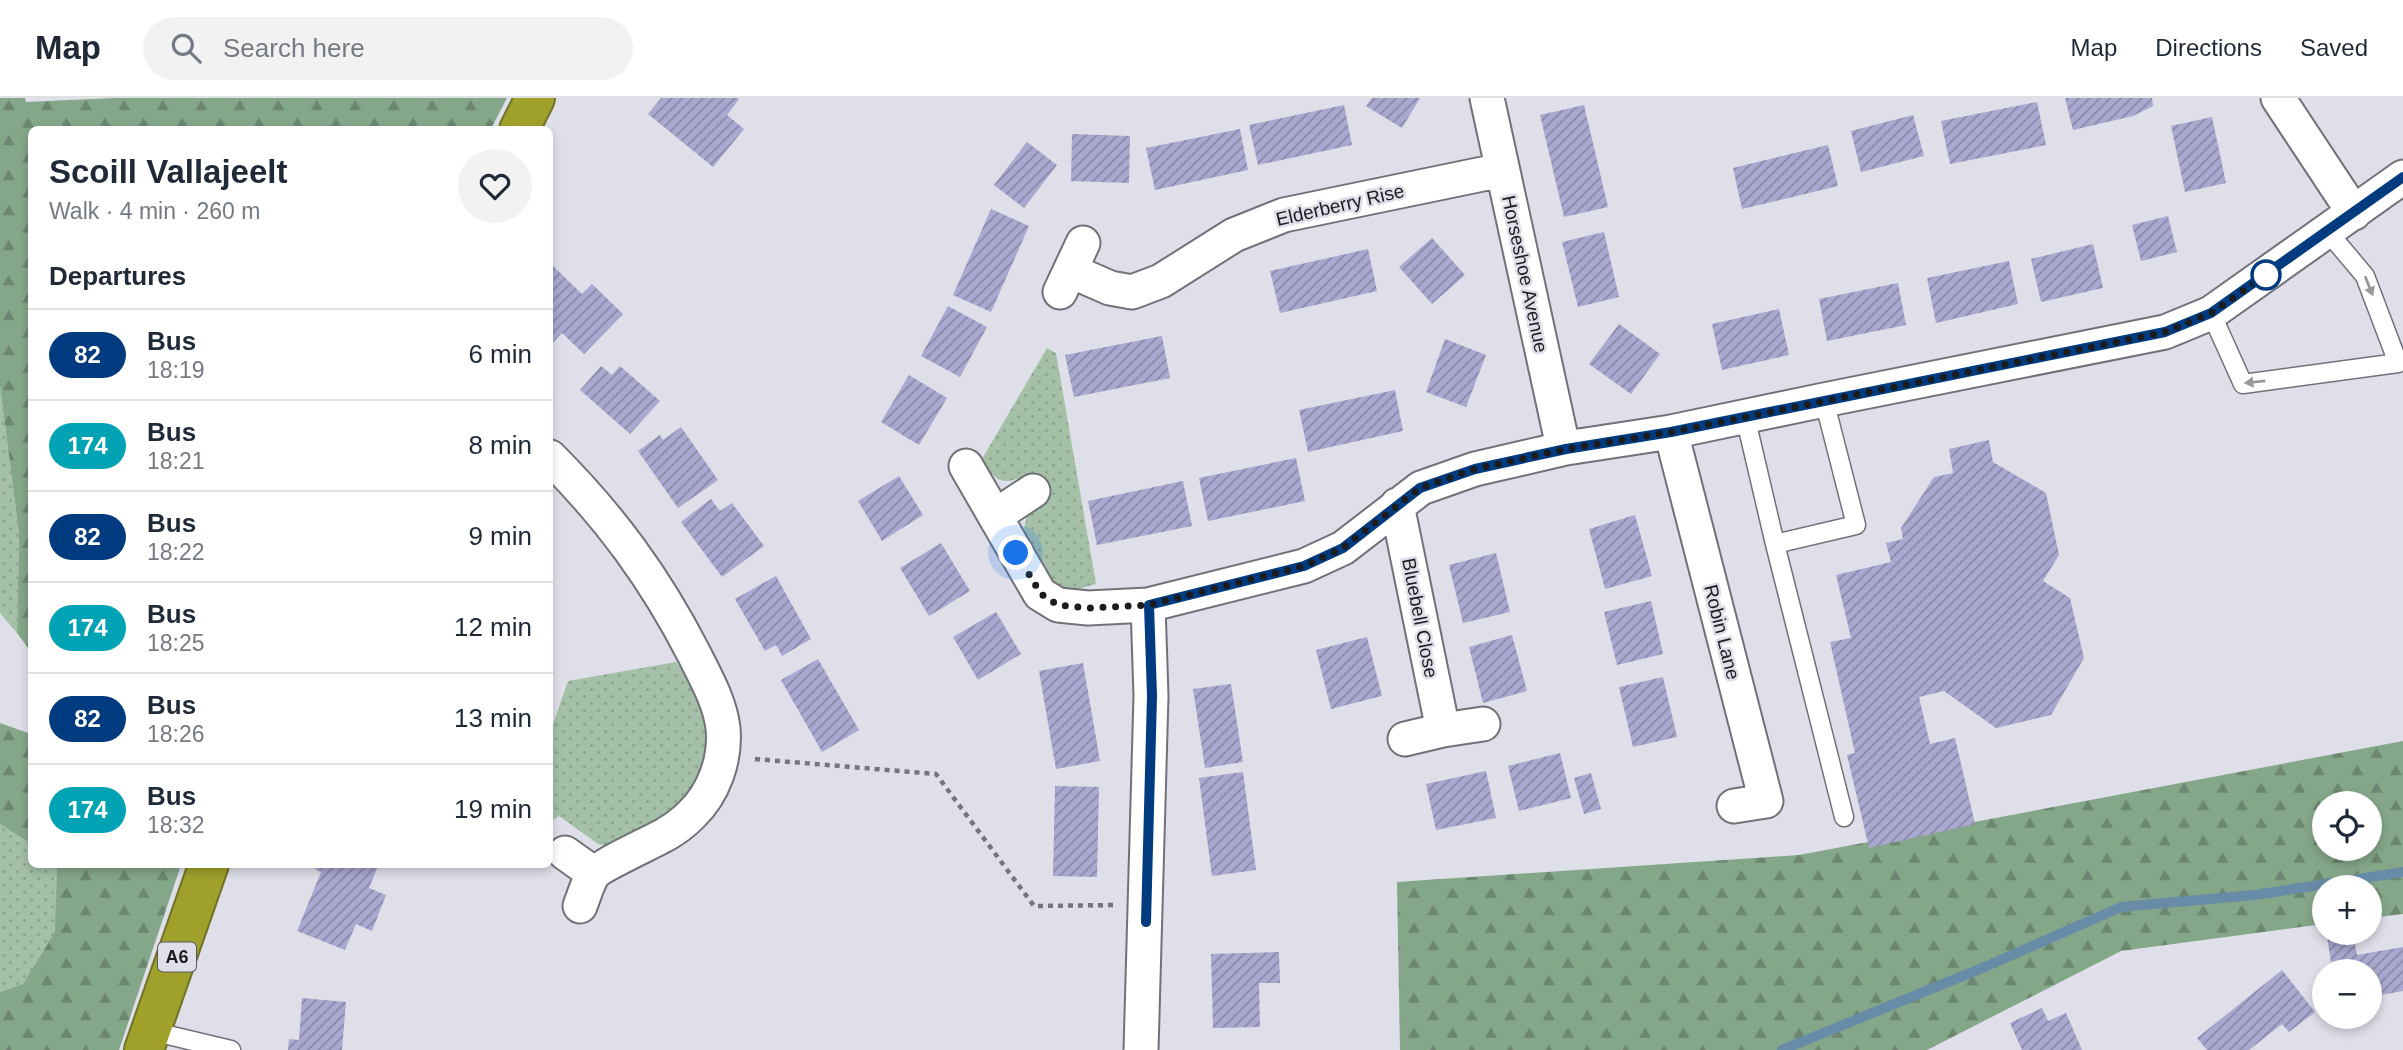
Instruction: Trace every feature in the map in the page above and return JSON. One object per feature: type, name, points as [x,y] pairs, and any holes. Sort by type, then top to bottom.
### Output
[{"type":"highway","points":[[521,126],[535,98]]},
{"type":"highway","name":"A6","points":[[148,1041],[208,868]]},
{"type":"street","name":"Horseshoe Avenue","points":[[1487,98],[1560,433],[1566,449]]},
{"type":"street","points":[[2278,98],[2341,222]]},
{"type":"street","name":"Elderberry Rise","points":[[1071,268],[1110,288],[1132,292],[1161,281],[1234,235],[1284,215],[1502,170]]},
{"type":"street","points":[[966,466],[1041,594],[1058,605],[1088,608],[1149,605],[1304,566],[1343,548],[1420,488],[1475,469],[2165,332],[2211,313],[2403,177]]},
{"type":"street","name":"Robin Lane","points":[[1671,432],[1766,801],[1734,806]]},
{"type":"street","points":[[553,460],[617,531],[671,608],[707,679],[723,727],[722,756],[712,789],[692,814],[670,832],[593,873],[580,906]]},
{"type":"street","points":[[995,516],[1033,491]]},
{"type":"street","name":"Bluebell Close","points":[[1397,505],[1443,730]]},
{"type":"street","points":[[1141,1050],[1152,696],[1149,605]]},
{"type":"street","points":[[1405,739],[1483,724]]},
{"type":"street","points":[[565,853],[593,873]]},
{"type":"lane","points":[[2211,313],[2243,384],[2401,363],[2341,222]]},
{"type":"lane","points":[[1774,544],[1856,525],[1824,400]]},
{"type":"lane","points":[[1745,416],[1774,544],[1844,817]]},
{"type":"lane","points":[[148,1041],[231,1050]]},
{"type":"path","points":[[722,756],[936,774],[1034,906],[1115,905]]},
{"type":"green space","points":[[0,98],[25,98],[26,102],[114,98],[507,98],[493,126],[28,126],[28,648],[17,633],[19,534],[0,386]]},
{"type":"green space","points":[[1047,348],[1056,353],[1096,584],[1075,590],[1060,587],[1045,574],[1027,536],[1024,528],[1027,516],[1047,498],[1031,473],[1014,480],[1002,481],[992,474],[982,459]]},
{"type":"green space","points":[[0,386],[19,534],[17,633],[0,613]]},
{"type":"green space","points":[[676,662],[698,698],[706,744],[705,759],[695,787],[678,807],[661,820],[613,847],[598,844],[559,816],[553,820],[553,724],[568,681]]},
{"type":"green space","points":[[0,723],[28,733],[28,842],[0,824]]},
{"type":"green space","points":[[2403,741],[2403,914],[2382,917],[2382,875],[2312,875],[2312,926],[2121,951],[1927,1050],[1400,1050],[1397,882],[1799,855]]},
{"type":"green space","points":[[0,824],[28,842],[28,868],[57,868],[56,932],[23,984],[0,992]]},
{"type":"green space","points":[[57,868],[180,868],[119,1050],[0,1050],[0,992],[23,984],[55,932]]},
{"type":"building","points":[[661,98],[738,98],[727,115],[744,129],[713,167],[648,114]]},
{"type":"building","points":[[1372,98],[1420,98],[1402,128],[1366,106]]},
{"type":"building","points":[[2065,98],[2152,98],[2153,106],[2133,116],[2073,130]]},
{"type":"building","points":[[2037,102],[2046,145],[1950,164],[1941,121]]},
{"type":"building","points":[[1344,105],[1352,145],[1258,165],[1249,125]]},
{"type":"building","points":[[1584,105],[1608,207],[1564,217],[1540,115]]},
{"type":"building","points":[[1913,115],[1924,156],[1861,172],[1851,131]]},
{"type":"building","points":[[2212,117],[2226,183],[2185,192],[2171,126]]},
{"type":"building","points":[[1240,129],[1248,170],[1155,190],[1146,148]]},
{"type":"building","points":[[1072,134],[1130,136],[1129,183],[1071,181]]},
{"type":"building","points":[[1027,142],[1057,165],[1024,208],[994,185]]},
{"type":"building","points":[[1828,145],[1838,186],[1742,209],[1733,168]]},
{"type":"building","points":[[991,209],[1029,226],[991,312],[953,295]]},
{"type":"building","points":[[2168,216],[2177,252],[2141,261],[2132,225]]},
{"type":"building","points":[[1604,232],[1619,297],[1578,307],[1562,242]]},
{"type":"building","points":[[1432,238],[1465,275],[1432,304],[1399,267]]},
{"type":"building","points":[[2093,244],[2103,288],[2041,302],[2031,259]]},
{"type":"building","points":[[1368,249],[1377,291],[1280,313],[1270,271]]},
{"type":"building","points":[[2009,261],[2018,304],[1936,323],[1927,278]]},
{"type":"building","points":[[553,266],[582,294],[592,284],[623,314],[584,354],[562,333],[553,343]]},
{"type":"building","points":[[1898,283],[1906,325],[1827,341],[1819,299]]},
{"type":"building","points":[[948,306],[987,327],[960,377],[921,356]]},
{"type":"building","points":[[1779,309],[1789,355],[1722,370],[1712,324]]},
{"type":"building","points":[[1619,324],[1660,354],[1631,394],[1589,364]]},
{"type":"building","points":[[1162,336],[1170,378],[1074,397],[1065,355]]},
{"type":"building","points":[[1445,339],[1486,355],[1466,407],[1426,392]]},
{"type":"building","points":[[601,366],[612,375],[620,366],[660,401],[630,434],[580,390]]},
{"type":"building","points":[[909,375],[947,398],[919,445],[881,422]]},
{"type":"building","points":[[1395,390],[1403,431],[1308,452],[1299,410]]},
{"type":"building","points":[[681,427],[718,480],[678,508],[638,451],[660,435],[663,440]]},
{"type":"building","points":[[1989,440],[1993,462],[2046,493],[2059,555],[2043,581],[2070,598],[2084,658],[2051,715],[1996,728],[1944,691],[1919,697],[1930,744],[1955,738],[1975,824],[1869,848],[1847,755],[1855,753],[1830,642],[1851,638],[1836,575],[1891,562],[1886,543],[1903,539],[1901,528],[1934,477],[1953,473],[1949,449]]},
{"type":"building","points":[[1296,458],[1305,501],[1208,521],[1199,478]]},
{"type":"building","points":[[899,476],[923,515],[882,541],[858,501]]},
{"type":"building","points":[[1183,481],[1192,526],[1097,545],[1088,501]]},
{"type":"building","points":[[711,499],[720,511],[732,503],[764,546],[722,577],[681,522]]},
{"type":"building","points":[[1635,515],[1652,576],[1605,589],[1589,529]]},
{"type":"building","points":[[941,543],[970,591],[929,616],[900,568]]},
{"type":"building","points":[[1496,553],[1510,612],[1463,623],[1449,565]]},
{"type":"building","points":[[776,576],[811,639],[782,656],[776,645],[765,651],[735,599]]},
{"type":"building","points":[[1651,601],[1663,654],[1617,665],[1604,612]]},
{"type":"building","points":[[996,612],[1021,654],[978,680],[953,637]]},
{"type":"building","points":[[1512,635],[1527,691],[1483,703],[1469,647]]},
{"type":"building","points":[[1367,637],[1382,696],[1331,709],[1316,650]]},
{"type":"building","points":[[818,659],[859,730],[822,752],[781,680]]},
{"type":"building","points":[[1083,663],[1100,761],[1056,769],[1039,671]]},
{"type":"building","points":[[1663,677],[1677,737],[1633,747],[1619,687]]},
{"type":"building","points":[[1231,684],[1243,762],[1205,768],[1193,689]]},
{"type":"building","points":[[1560,753],[1571,798],[1519,811],[1508,766]]},
{"type":"building","points":[[1486,771],[1496,818],[1436,830],[1426,784]]},
{"type":"building","points":[[1243,772],[1256,870],[1212,876],[1199,778]]},
{"type":"building","points":[[1591,773],[1601,809],[1584,814],[1574,778]]},
{"type":"building","points":[[1055,786],[1099,787],[1097,877],[1053,876]]},
{"type":"building","points":[[377,868],[369,888],[386,895],[372,931],[356,924],[345,950],[297,931],[321,872],[315,869]]},
{"type":"building","points":[[2328,945],[2355,945],[2357,955],[2403,947],[2403,991],[2382,995],[2382,959],[2331,959]]},
{"type":"building","points":[[1279,952],[1280,983],[1259,983],[1260,1027],[1213,1028],[1211,954]]},
{"type":"building","points":[[2282,970],[2312,1008],[2312,1014],[2289,1032],[2282,1024],[2249,1050],[2207,1050],[2197,1038]]},
{"type":"building","points":[[302,998],[346,1002],[342,1050],[288,1050],[289,1039],[299,1040]]},
{"type":"building","points":[[2042,1008],[2048,1021],[2066,1013],[2082,1050],[2022,1050],[2010,1023]]},
{"type":"waterway","points":[[1782,1050],[1987,966],[2121,907],[2255,895],[2403,872]]},
{"type":"bus line","name":"82","points":[[1146,922],[1152,696],[1148,639],[1149,605],[1304,566],[1343,548],[1420,488],[1475,469],[2165,332],[2211,313],[2403,177]]},
{"type":"route","points":[[1016,553],[1041,594],[1058,605],[1088,608],[1149,605],[1304,566],[1343,548],[1420,488],[1475,469],[2165,332],[2211,313],[2270,272],[2266,275]]}]
